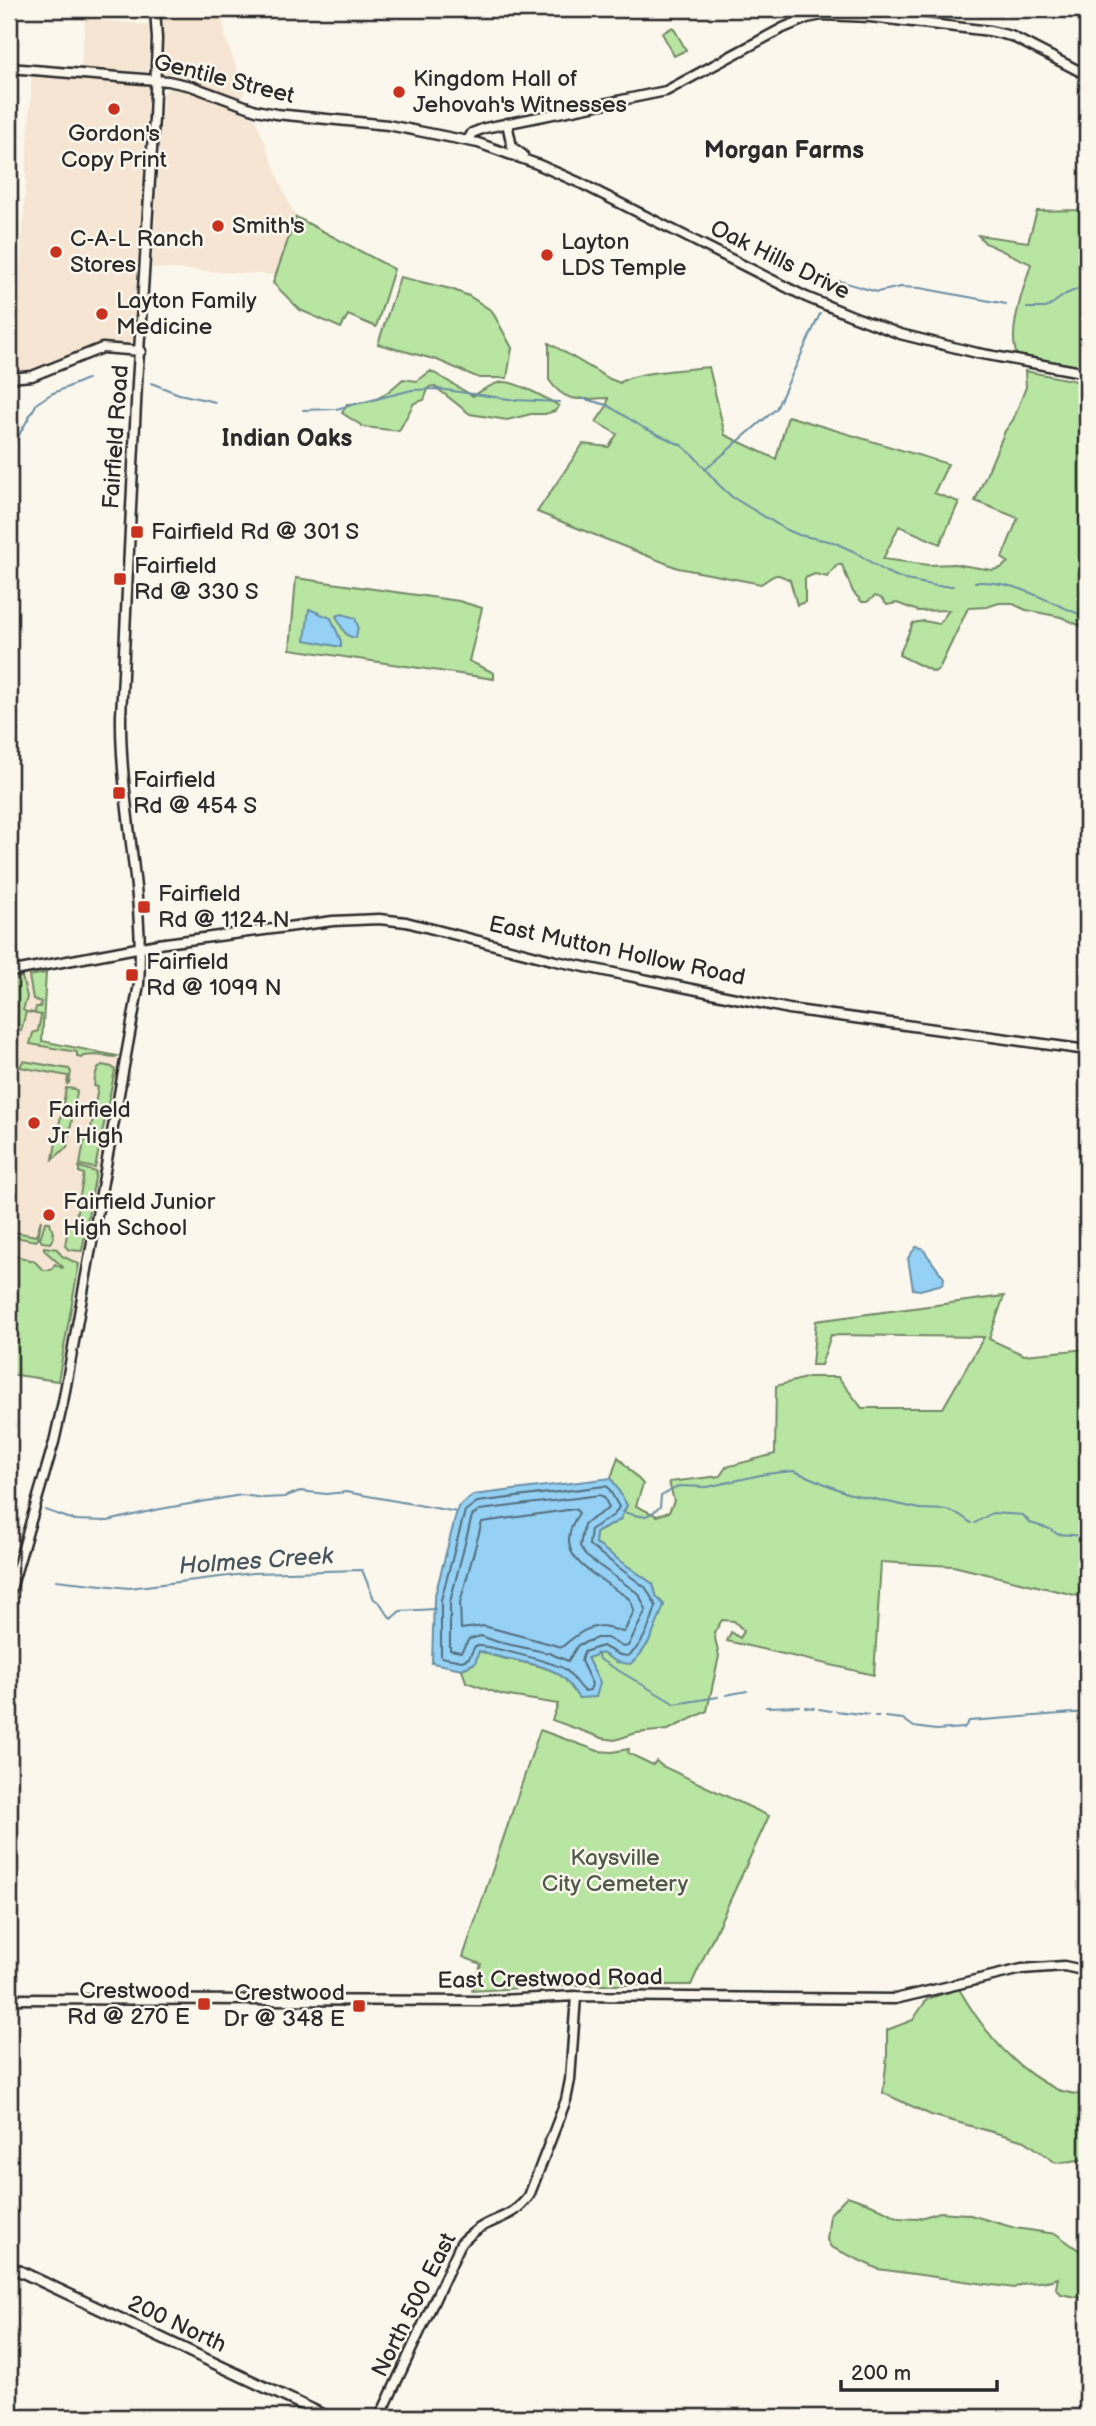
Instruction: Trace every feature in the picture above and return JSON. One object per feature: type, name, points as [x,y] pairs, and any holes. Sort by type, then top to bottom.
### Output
[{"type":"main road","name":"200 North","points":[[9,2266],[328,2417]]},
{"type":"street","name":"Fairfield Road","points":[[9,1596],[54,1442],[71,1363],[137,1001],[140,947],[121,716],[137,383],[141,351],[141,302],[156,80],[155,9]]},
{"type":"street","points":[[468,140],[477,130],[666,91],[796,22],[822,15],[911,21],[990,31],[1012,36],[1087,75]]},
{"type":"street","name":"Gentile Street","points":[[9,68],[156,80],[191,86],[256,110],[276,114],[388,125]]},
{"type":"street","points":[[507,123],[514,149],[553,171]]},
{"type":"street","name":"Oak Hills Drive","points":[[388,125],[468,140],[553,171],[650,216],[806,297],[900,334],[977,354],[1087,373]]},
{"type":"street","points":[[9,378],[32,376],[102,348],[141,351]]},
{"type":"street","name":"East Mutton Hollow Road","points":[[9,972],[140,947],[290,926],[379,919],[406,922],[556,961],[789,1009],[1087,1050]]},
{"type":"street","name":"East Crestwood Road","points":[[9,1999],[470,2001],[576,1996],[895,1998],[1022,1969],[1064,1966],[1087,1971]]},
{"type":"street","name":"North 500 East","points":[[380,2417],[461,2243],[482,2226],[507,2217],[519,2209],[529,2196],[566,2100],[576,1996]]},
{"type":"shaded area","points":[[162,9],[221,9],[226,40],[245,90],[242,97],[165,73]]},
{"type":"shaded area","points":[[85,19],[150,25],[148,72],[81,68]]},
{"type":"shaded area","points":[[32,76],[144,85],[148,88],[133,341],[130,345],[98,343],[28,370],[14,372]]},
{"type":"shaded area","points":[[170,88],[199,95],[255,118],[296,217],[276,275],[152,268],[163,93]]},
{"type":"shaded area","name":"Fairfield Junior High School","points":[[47,972],[42,1043],[119,1056],[58,1381],[9,1374],[9,979]]},
{"type":"green space","points":[[673,27],[686,50],[674,56],[662,33]]},
{"type":"green space","points":[[1087,205],[1087,368],[1017,355],[1014,345],[1015,322],[1031,264],[985,243],[978,235],[1028,242],[1037,211],[1079,210]]},
{"type":"green space","points":[[296,217],[394,269],[376,327],[348,315],[341,328],[300,310],[273,283]]},
{"type":"green space","points":[[400,277],[451,289],[469,296],[492,311],[512,348],[507,378],[479,378],[437,360],[378,344]]},
{"type":"green space","points":[[549,343],[620,383],[636,376],[709,367],[725,435],[776,459],[788,416],[948,464],[934,493],[959,502],[940,544],[899,526],[883,559],[929,565],[954,564],[992,570],[1001,568],[1008,562],[1002,558],[1018,518],[975,501],[1026,387],[1025,371],[1087,383],[1087,629],[1061,617],[1026,610],[1011,603],[968,608],[939,669],[934,672],[899,655],[913,623],[924,621],[939,624],[949,610],[918,611],[897,603],[887,605],[875,596],[862,602],[853,592],[842,565],[837,565],[827,577],[815,574],[805,578],[805,602],[797,605],[790,580],[780,576],[775,575],[761,584],[678,568],[537,512],[583,444],[609,447],[617,434],[596,422],[607,406],[608,398],[569,397],[562,394],[549,380]]},
{"type":"green space","points":[[431,371],[473,396],[487,387],[508,382],[559,406],[555,411],[545,414],[531,414],[507,420],[470,414],[434,386],[429,387],[424,400],[414,403],[399,431],[364,427],[342,413],[347,404],[377,399],[403,379],[417,381]]},
{"type":"green space","points":[[296,578],[459,601],[482,608],[469,661],[494,673],[494,679],[290,649]]},
{"type":"green space","points":[[46,973],[42,1041],[117,1056],[95,1055],[82,1058],[77,1057],[77,1052],[30,1044],[33,1033],[38,1031],[41,1015],[27,1012],[35,1013],[41,1002],[33,999],[29,976]]},
{"type":"green space","points":[[22,977],[27,997],[21,1031],[18,1030],[9,980]]},
{"type":"green space","points":[[23,1061],[69,1069],[69,1083],[67,1084],[68,1076],[20,1067]]},
{"type":"green space","points":[[102,1065],[115,1070],[95,1168],[80,1165],[84,1141],[89,1140],[98,1087],[94,1086],[96,1074]]},
{"type":"green space","points":[[66,1088],[75,1089],[77,1092],[67,1147],[53,1159]]},
{"type":"green space","points":[[79,1167],[96,1172],[82,1251],[69,1250],[65,1246],[69,1222],[75,1222],[84,1174],[79,1172]]},
{"type":"green space","points":[[9,1210],[13,1211],[9,1231]]},
{"type":"green space","points":[[41,1220],[36,1241],[9,1236],[9,1231],[36,1236]]},
{"type":"green space","points":[[45,1222],[50,1222],[54,1237],[50,1243],[40,1239]]},
{"type":"green space","points":[[44,1247],[57,1249],[62,1256],[79,1264],[58,1381],[9,1374],[9,1254],[34,1261],[43,1270],[51,1270],[55,1264],[62,1268]]},
{"type":"green space","points":[[1004,1296],[989,1339],[1024,1355],[1087,1349],[1087,1598],[953,1566],[881,1562],[874,1675],[727,1641],[731,1632],[740,1638],[744,1631],[734,1621],[722,1620],[714,1633],[719,1656],[707,1711],[668,1730],[636,1733],[615,1740],[552,1720],[558,1704],[503,1695],[466,1682],[462,1669],[475,1663],[479,1651],[553,1671],[566,1681],[579,1698],[600,1683],[587,1658],[602,1653],[617,1662],[647,1645],[664,1605],[656,1596],[653,1584],[595,1543],[596,1533],[620,1520],[627,1505],[611,1478],[618,1457],[643,1484],[636,1506],[657,1516],[669,1512],[674,1501],[669,1482],[720,1476],[726,1467],[775,1454],[776,1386],[809,1377],[838,1377],[862,1408],[943,1408],[984,1337],[831,1335],[821,1365],[812,1365],[816,1321]]},
{"type":"green space","name":"Kaysville City Cemetery","points":[[540,1730],[598,1751],[629,1749],[628,1753],[653,1765],[656,1761],[769,1816],[691,1985],[574,1985],[472,1991],[481,1964],[463,1957]]},
{"type":"green space","points":[[959,1989],[988,2033],[1012,2059],[1056,2089],[1087,2096],[1087,2159],[1056,2163],[1025,2141],[931,2115],[883,2093],[887,2030],[913,2020],[927,1999]]},
{"type":"green space","points":[[847,2196],[899,2218],[917,2219],[940,2212],[967,2214],[1015,2228],[1056,2234],[1087,2256],[1087,2299],[1061,2294],[1056,2288],[1058,2278],[1014,2288],[878,2269],[831,2247],[827,2240],[830,2214]]},
{"type":"water","points":[[309,609],[331,618],[341,647],[305,640]]},
{"type":"water","points":[[342,614],[355,618],[358,626],[356,638],[348,636],[343,630],[336,616]]},
{"type":"water","points":[[916,1247],[922,1248],[944,1278],[943,1284],[920,1290],[913,1289],[908,1258]]},
{"type":"water","points":[[611,1478],[627,1505],[620,1520],[596,1533],[595,1543],[653,1584],[656,1596],[664,1605],[651,1637],[637,1658],[630,1664],[617,1662],[602,1653],[587,1658],[600,1683],[596,1697],[579,1698],[566,1681],[553,1671],[479,1651],[475,1663],[462,1669],[432,1663],[434,1599],[458,1507],[473,1495]]},
{"type":"waterway","points":[[832,289],[839,281],[877,292],[901,287],[920,288],[1006,304]]},
{"type":"waterway","points":[[1027,308],[1046,308],[1066,294],[1087,285]]},
{"type":"waterway","points":[[707,468],[776,409],[820,314]]},
{"type":"waterway","points":[[9,445],[14,444],[37,403],[87,379]]},
{"type":"waterway","points":[[151,383],[179,394],[215,402]]},
{"type":"waterway","points":[[303,410],[336,409],[412,390],[438,389],[516,400],[559,402]]},
{"type":"waterway","points":[[581,398],[607,405],[644,428],[681,445],[732,497],[785,529],[799,535],[833,542],[855,552],[886,572],[906,580],[953,586]]},
{"type":"waterway","points":[[975,582],[991,582],[1019,589],[1087,617]]},
{"type":"waterway","name":"Holmes Creek","points":[[623,1512],[642,1516],[650,1514],[660,1507],[661,1496],[679,1486],[707,1487],[765,1474],[794,1471],[847,1493],[920,1509],[947,1510],[971,1523]]},
{"type":"waterway","points":[[45,1510],[74,1520],[108,1521],[241,1495],[284,1497],[300,1491],[326,1494],[346,1492],[457,1512]]},
{"type":"waterway","name":"Holmes Creek","points":[[975,1523],[992,1513],[1023,1515],[1030,1523],[1050,1529]]},
{"type":"waterway","name":"Holmes Creek","points":[[1052,1530],[1057,1534],[1087,1536]]},
{"type":"waterway","name":"Holmes Creek","points":[[56,1580],[129,1588],[253,1573],[362,1570],[374,1599],[391,1619],[400,1611],[435,1609]]},
{"type":"waterway","points":[[597,1653],[599,1659],[675,1704],[718,1697]]},
{"type":"waterway","points":[[726,1695],[747,1691]]},
{"type":"waterway","points":[[766,1707],[799,1706]]},
{"type":"waterway","points":[[805,1707],[814,1708]]},
{"type":"waterway","points":[[819,1709],[831,1711]]},
{"type":"waterway","points":[[836,1711],[868,1715]]},
{"type":"waterway","points":[[885,1717],[903,1719],[914,1727],[936,1730],[964,1728],[969,1721],[1087,1712]]},
{"type":"place","name":"Kingdom Hall of Jehovah's Witnesses","points":[[399,92]]},
{"type":"place","name":"Gordon's Copy Print","points":[[114,109]]},
{"type":"place","name":"Smith's","points":[[218,226]]},
{"type":"place","name":"C-A-L Ranch Stores","points":[[56,252]]},
{"type":"place","name":"Layton LDS Temple","points":[[547,255]]},
{"type":"place","name":"Layton Family Medicine","points":[[102,314]]},
{"type":"place","name":"Fairfield Rd @ 301 S","points":[[137,532]]},
{"type":"place","name":"Fairfield Rd @ 330 S","points":[[120,579]]},
{"type":"place","name":"Fairfield Rd @ 454 S","points":[[119,793]]},
{"type":"place","name":"Fairfield Rd @ 1124 N","points":[[144,907]]},
{"type":"place","name":"Fairfield Rd @ 1099 N","points":[[132,975]]},
{"type":"place","name":"Fairfield Jr High","points":[[34,1123]]},
{"type":"place","name":"Fairfield Junior High School","points":[[49,1215]]},
{"type":"place","name":"Crestwood Rd @ 270 E","points":[[204,2004]]},
{"type":"place","name":"Crestwood Dr @ 348 E","points":[[359,2006]]},
{"type":"district","name":"Morgan Farms","points":[[784,150]]},
{"type":"district","name":"Indian Oaks","points":[[287,438]]}]
